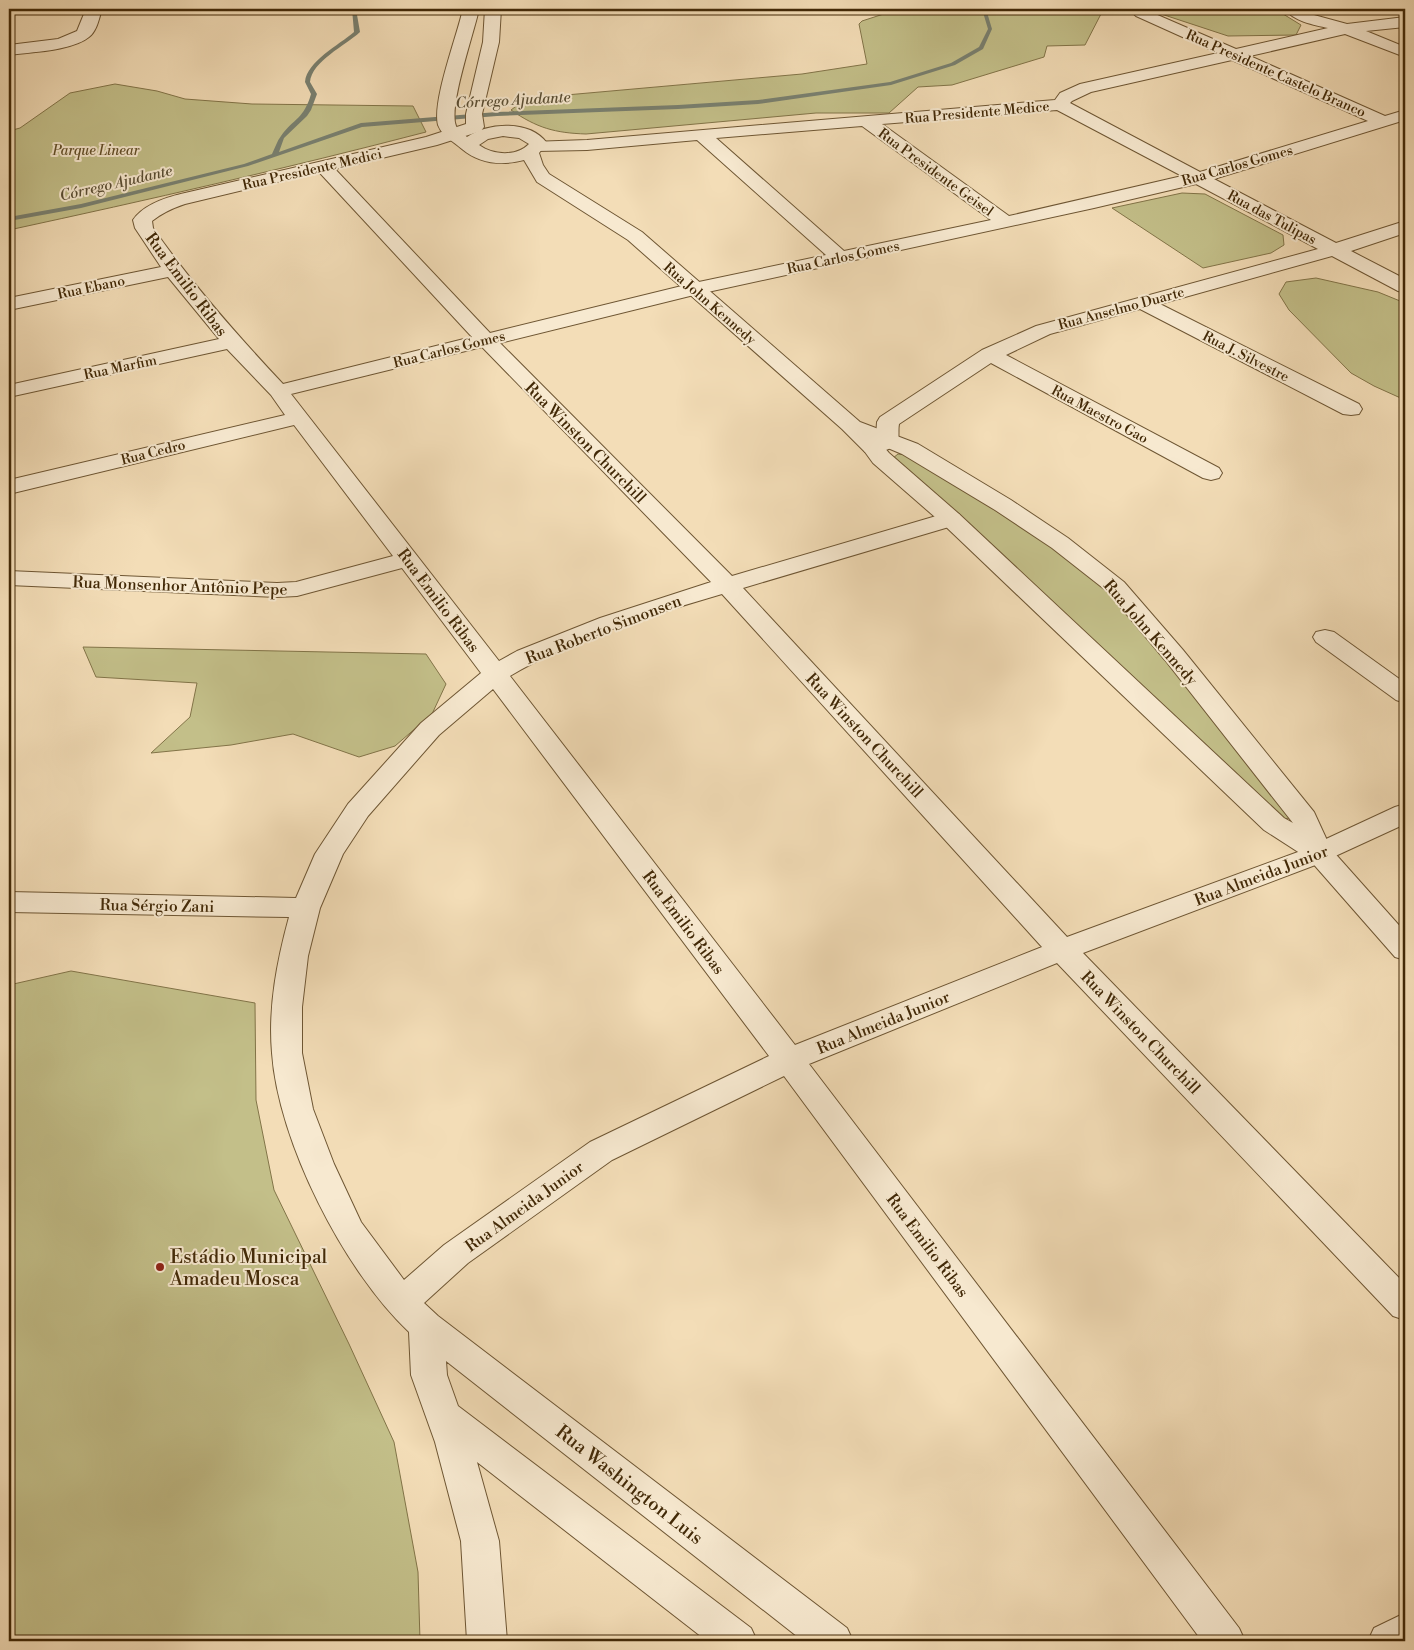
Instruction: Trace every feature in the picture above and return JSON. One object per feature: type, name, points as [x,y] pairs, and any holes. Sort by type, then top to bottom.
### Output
[{"type":"street","points":[[9,49],[48,44],[76,37],[86,31],[94,9]]},
{"type":"street","points":[[471,9],[454,121],[469,146],[476,138],[501,131]]},
{"type":"street","points":[[454,121],[474,114],[484,79],[490,42],[492,9]]},
{"type":"street","points":[[1293,9],[1309,18],[1346,29],[1405,52]]},
{"type":"street","name":"Rua Presidente Castelo Branco","points":[[1141,13],[1383,121]]},
{"type":"street","points":[[9,49],[43,40],[75,18]]},
{"type":"street","name":"Rua Presidente Medice","points":[[487,156],[515,157],[533,149],[1060,106],[1066,97],[1086,88],[1233,53],[1346,29],[1405,22]]},
{"type":"street","name":"Rua Presidente Medici","points":[[151,213],[162,205],[185,198],[323,166],[454,121],[477,99]]},
{"type":"street","name":"Rua das Tulipas","points":[[1060,106],[1405,287]]},
{"type":"street","name":"Rua Carlos Gomes","points":[[278,391],[694,289],[1006,222],[1198,178],[1405,115]]},
{"type":"street","points":[[454,121],[501,131],[527,134],[536,140],[533,149]]},
{"type":"street","name":"Rua Presidente Geisel","points":[[866,121],[1006,222]]},
{"type":"street","points":[[701,134],[840,257]]},
{"type":"street","name":"Rua John Kennedy","points":[[469,146],[475,152],[487,156],[534,181],[564,193]]},
{"type":"street","name":"Rua John Kennedy","points":[[533,149],[534,165],[543,178],[635,236],[850,424],[880,444],[910,449],[1003,505],[1060,543],[1116,587],[1174,655],[1304,818],[1319,853]]},
{"type":"street","name":"Rua Winston Churchill","points":[[323,166],[486,340],[727,585],[1062,950],[1405,1306]]},
{"type":"street","name":"Rua Emilio Ribas","points":[[151,213],[142,220],[144,228],[172,270],[232,342],[278,391],[408,559],[789,1060],[1225,1641]]},
{"type":"street","name":"Rua Anselmo Duarte","points":[[880,444],[888,422],[989,354],[1043,330],[1334,250],[1405,228]]},
{"type":"street","name":"Rua Ebano","points":[[9,304],[172,270]]},
{"type":"street","name":"Rua J. Silvestre","points":[[1141,302],[1351,409]]},
{"type":"street","name":"Rua Marfim","points":[[9,391],[232,342]]},
{"type":"street","name":"Rua Maestro Gao","points":[[989,354],[1211,473]]},
{"type":"street","name":"Rua Cedro","points":[[9,487],[298,418]]},
{"type":"street","name":"Rua John Kennedy","points":[[880,444],[880,458],[950,519],[1274,824],[1319,853],[1405,950]]},
{"type":"street","name":"Rua Roberto Simonsen","points":[[413,1315],[348,1229],[318,1164],[298,1108],[287,1053],[286,1007],[293,956],[306,908],[329,854],[358,810],[430,729],[495,674],[526,656],[609,623],[727,585],[950,519]]},
{"type":"street","name":"Rua Monsenhor Antônio Pepe","points":[[9,578],[277,590],[297,589],[408,559]]},
{"type":"street","points":[[1325,637],[1405,695]]},
{"type":"street","name":"Rua Almeida Junior","points":[[413,1315],[456,1254],[602,1151],[789,1060],[1062,950],[1319,853],[1405,813]]},
{"type":"street","name":"Rua Sérgio Zani","points":[[9,902],[306,908]]},
{"type":"street","points":[[413,1315],[429,1375],[453,1442],[480,1541],[487,1641]]},
{"type":"street","name":"Rua Washington Luis","points":[[413,1315],[833,1641]]},
{"type":"street","points":[[443,1415],[737,1641]]},
{"type":"street","points":[[1388,1641],[1405,1631]]},
{"type":"green space","points":[[899,9],[1133,9],[1102,12],[1085,45],[1047,46],[1044,57],[952,85],[918,87],[889,113],[816,113],[586,134],[556,131],[529,121],[511,110],[523,101],[566,95],[802,74],[867,64],[859,24],[862,21]]},
{"type":"green space","points":[[1146,9],[1275,9],[1301,25],[1296,35],[1228,36]]},
{"type":"green space","name":"Parque Linear","points":[[115,84],[157,91],[185,99],[252,104],[413,106],[426,132],[218,183],[9,230],[9,131],[20,128],[70,93]]},
{"type":"green space","points":[[1182,193],[1205,194],[1283,235],[1284,245],[1271,253],[1203,268],[1112,208]]},
{"type":"green space","points":[[1316,278],[1378,292],[1405,303],[1405,400],[1351,373],[1289,310],[1279,294],[1286,282]]},
{"type":"green space","points":[[898,454],[908,455],[1056,549],[1109,591],[1165,657],[1291,818],[1281,819],[893,458]]},
{"type":"green space","points":[[83,647],[426,654],[446,684],[432,714],[395,746],[359,757],[293,734],[231,745],[151,753],[190,717],[197,683],[96,677]]},
{"type":"green space","name":"Estádio Municipal Amadeu Mosca","points":[[71,971],[255,1003],[256,1100],[274,1190],[349,1344],[394,1442],[418,1572],[420,1641],[9,1641],[9,985]]},
{"type":"waterway","points":[[274,155],[282,138],[305,115],[311,103],[314,94],[307,82],[309,74],[320,61],[357,32],[354,9]]},
{"type":"waterway","name":"Córrego Ajudante","points":[[274,155],[361,125],[497,114],[758,102],[891,83],[953,64],[981,48],[990,29],[984,9]]},
{"type":"waterway","name":"Córrego Ajudante","points":[[1237,9],[1275,14],[1344,9]]},
{"type":"waterway","name":"Córrego Ajudante","points":[[9,219],[81,206],[246,165],[274,155]]},
{"type":"place","name":"Estádio Municipal Amadeu Mosca","points":[[160,1267]]}]
